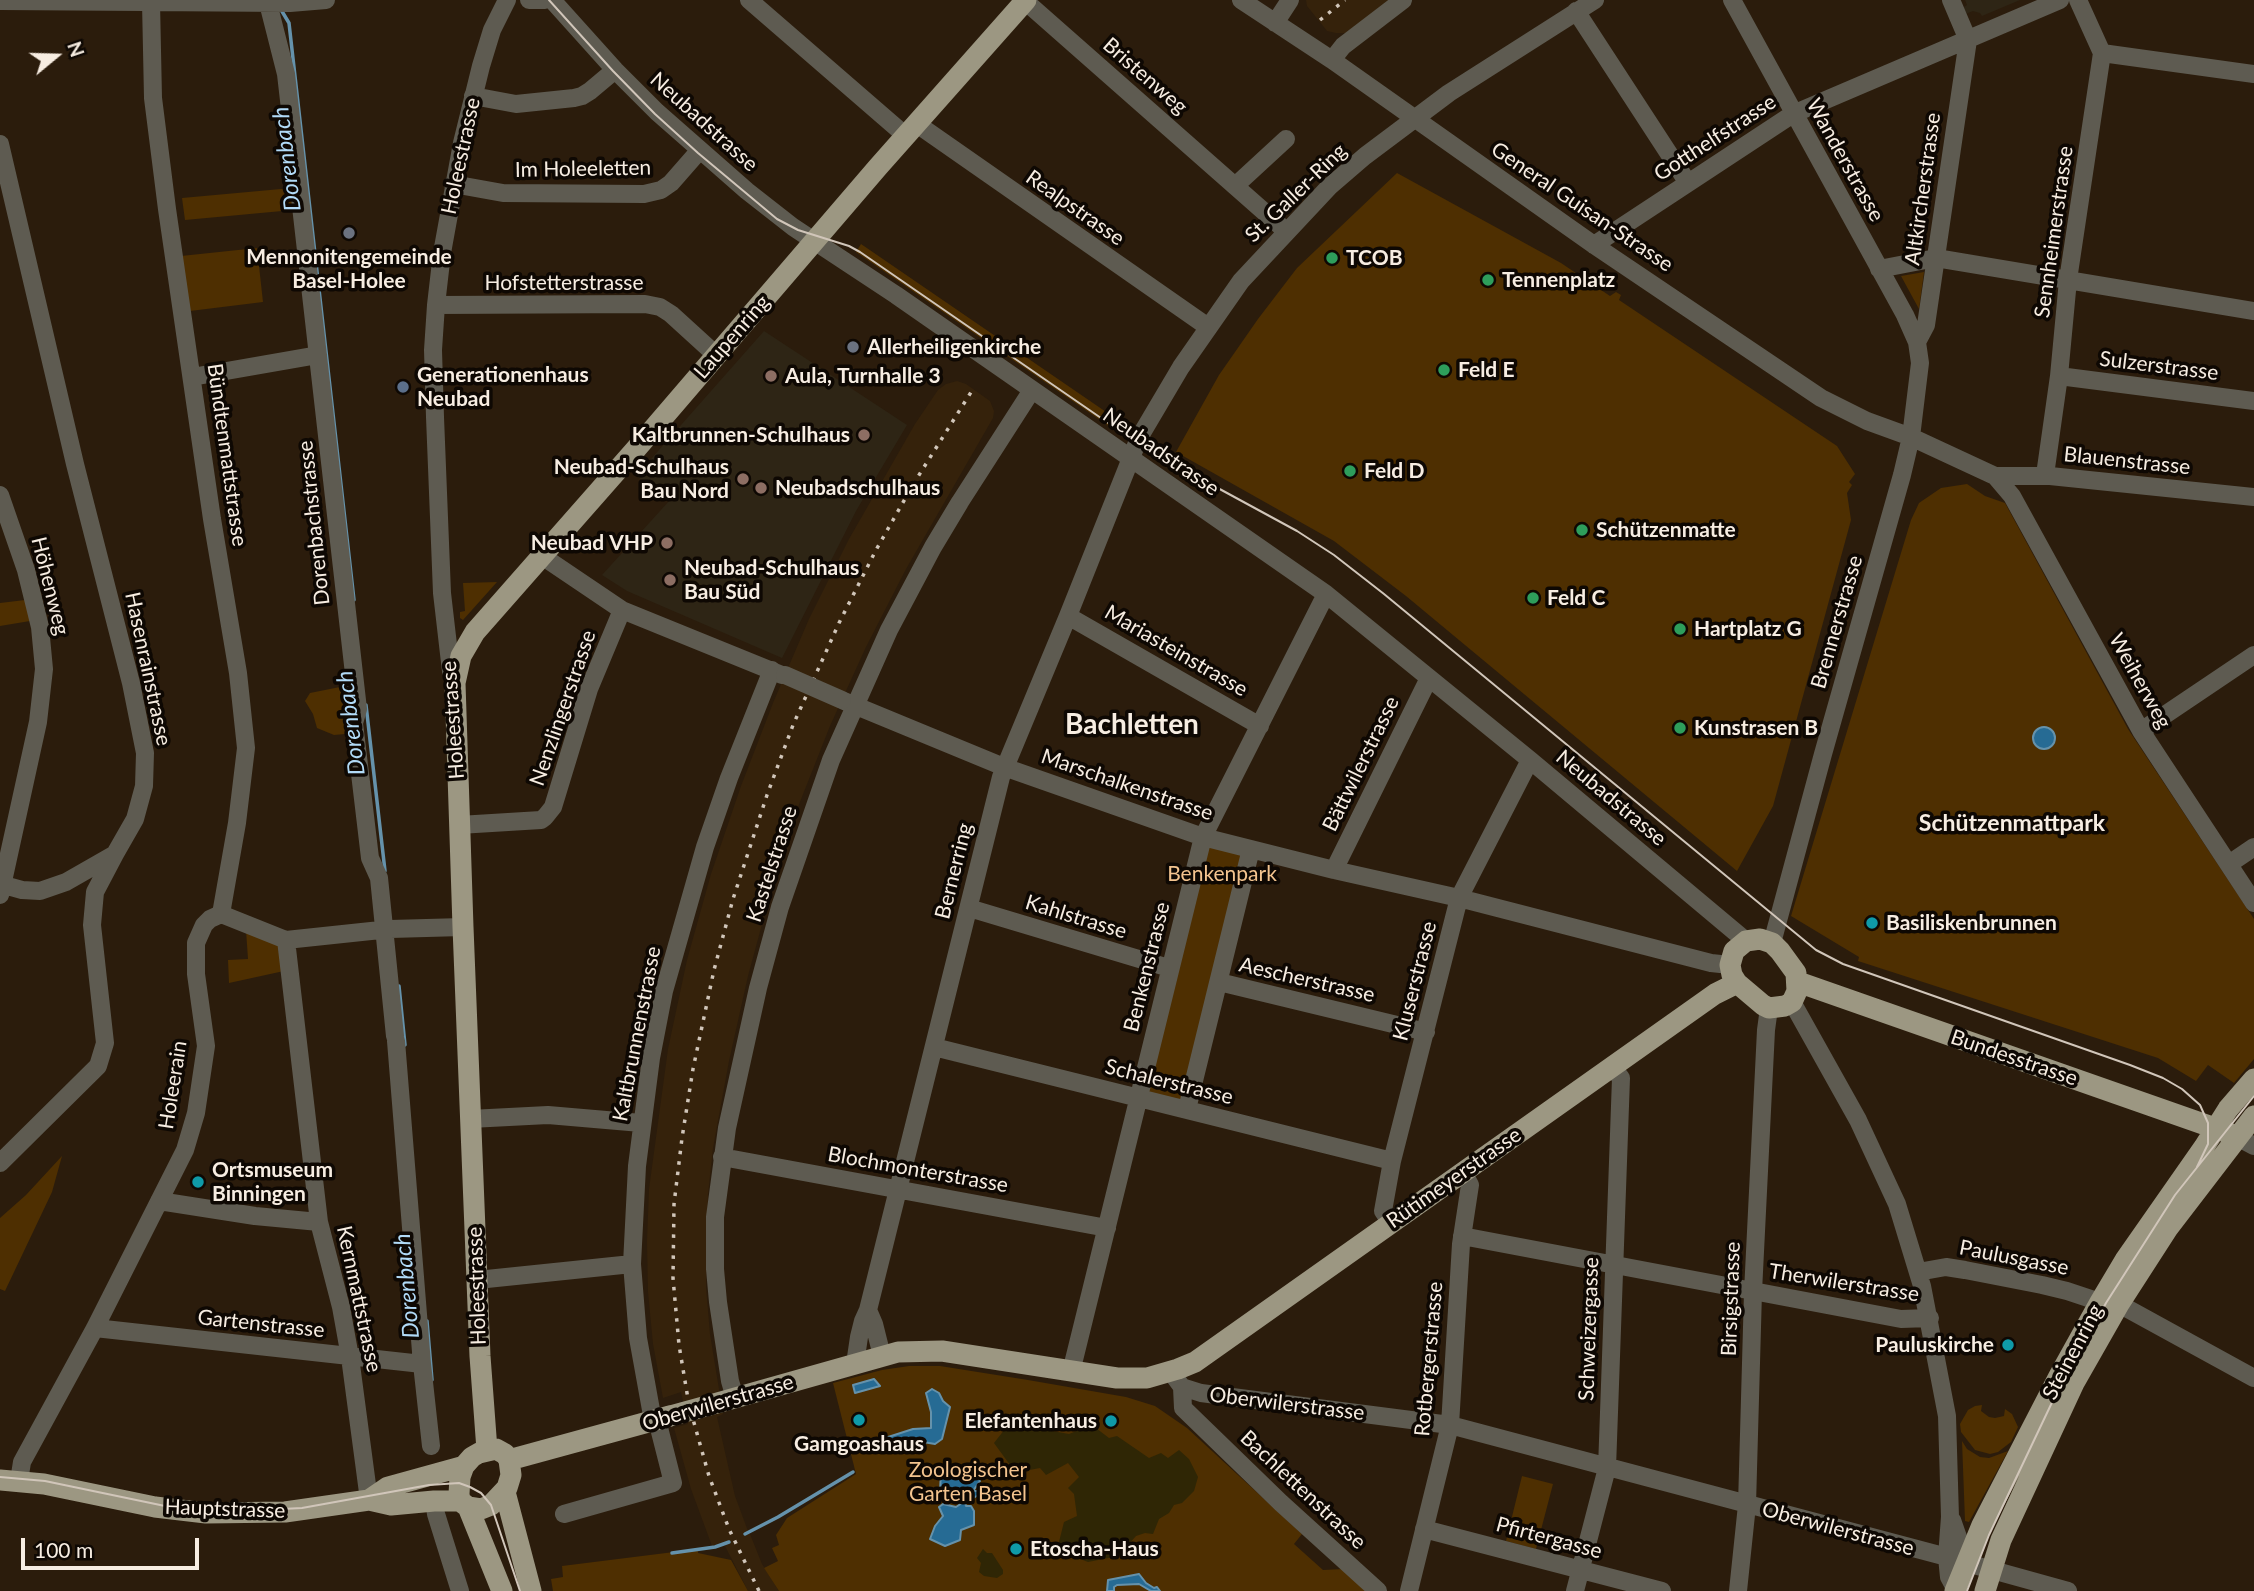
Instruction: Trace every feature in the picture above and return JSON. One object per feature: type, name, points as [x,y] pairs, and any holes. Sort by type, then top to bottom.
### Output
[{"type":"main road","name":"Laupenring","points":[[455,683],[461,656],[475,632],[1025,1]]},
{"type":"main road","name":"Holeestrasse","points":[[455,683],[470,1119],[480,1356],[487,1450]]},
{"type":"main road","points":[[1760,939],[1772,943],[1791,965],[1795,992],[1785,1006],[1769,1008],[1756,1000],[1733,974],[1734,951],[1746,941],[1760,939]]},
{"type":"main road","name":"Rütimeyerstrasse","points":[[1177,1379],[1195,1362],[1715,994],[1733,974]]},
{"type":"main road","name":"Bundesstrasse","points":[[1795,992],[2234,1136]]},
{"type":"main road","points":[[2234,1136],[2228,1109],[2254,1079]]},
{"type":"main road","points":[[2234,1136],[2254,1116]]},
{"type":"main road","name":"Steinenring","points":[[1985,1591],[2001,1540],[2074,1383],[2131,1250],[2234,1136]]},
{"type":"main road","name":"Steinenring","points":[[1955,1590],[1957,1560],[1982,1525],[2059,1376],[2109,1303]]},
{"type":"main road","name":"Oberwilerstrasse","points":[[509,1460],[898,1352],[942,1351],[1099,1377],[1177,1379]]},
{"type":"main road","points":[[464,1504],[484,1508],[505,1492],[511,1475],[509,1460],[505,1454],[496,1449],[472,1457],[464,1466],[459,1483],[464,1504],[502,1591]]},
{"type":"main road","name":"Hauptstrasse","points":[[369,1500],[388,1487],[464,1466]]},
{"type":"main road","name":"Hauptstrasse","points":[[9,1480],[44,1483],[155,1507],[206,1513],[285,1513],[369,1500],[391,1505],[434,1500],[464,1504]]},
{"type":"main road","points":[[505,1492],[530,1591]]},
{"type":"street","points":[[0,1],[290,3],[327,0]]},
{"type":"street","name":"Holeestrasse","points":[[455,683],[444,622],[440,567],[434,390],[436,305],[453,184],[481,66],[492,30],[507,0]]},
{"type":"street","points":[[529,0],[545,0]]},
{"type":"street","name":"Neubadstrasse","points":[[552,0],[615,70],[699,151],[765,206],[1326,594],[1746,941]]},
{"type":"street","name":"Realpstrasse","points":[[748,0],[911,130],[1208,327]]},
{"type":"street","name":"General Guisan-Strasse","points":[[1241,0],[1332,60],[1594,245],[1821,398],[1867,421],[1912,437],[1995,476]]},
{"type":"street","points":[[1275,23],[1290,0]]},
{"type":"street","points":[[1332,60],[1343,46],[1403,0]]},
{"type":"street","name":"St. Galler-Ring","points":[[1129,458],[1181,367],[1241,281],[1329,187],[1449,93],[1595,0]]},
{"type":"street","name":"Wanderstrasse","points":[[1732,0],[1917,342]]},
{"type":"street","points":[[1951,0],[1968,40]]},
{"type":"street","name":"Gotthelfstrasse","points":[[1594,245],[1793,114],[2060,0]]},
{"type":"street","points":[[2078,0],[2102,53],[2254,75]]},
{"type":"street","name":"Bristenweg","points":[[1025,1],[1286,231]]},
{"type":"street","name":"Bündtenmattstrasse","points":[[151,2],[153,98],[167,209],[212,519],[238,673],[246,748],[237,823],[221,914]]},
{"type":"street","name":"Dorenbachstrasse","points":[[268,3],[286,74],[358,709],[354,723],[370,858],[379,878],[391,929],[396,1039],[431,1446]]},
{"type":"street","points":[[1576,11],[1688,183]]},
{"type":"street","name":"Altkircherstrasse","points":[[1917,342],[1926,325],[1968,40]]},
{"type":"street","name":"Sennheimerstrasse","points":[[2045,475],[2059,376],[2068,280],[2102,53]]},
{"type":"street","points":[[474,96],[516,104],[573,98],[590,91],[615,70]]},
{"type":"street","points":[[1235,186],[1286,139]]},
{"type":"street","name":"Hasenrainstrasse","points":[[0,144],[75,464],[126,660],[145,752],[144,786],[135,819],[95,892],[92,925],[105,1043],[98,1066],[0,1163]]},
{"type":"street","name":"Im Holeeletten","points":[[453,184],[503,193],[644,194],[662,190],[671,183],[699,151]]},
{"type":"street","points":[[1879,269],[1936,258],[2254,311]]},
{"type":"street","name":"Hofstetterstrasse","points":[[436,305],[645,304],[660,307],[671,314],[716,355]]},
{"type":"street","name":"Brennerstrasse","points":[[1772,943],[1912,437],[1920,363],[1917,342]]},
{"type":"street","points":[[192,377],[318,355]]},
{"type":"street","name":"Sulzerstrasse","points":[[2059,376],[2254,401]]},
{"type":"street","name":"Kastelstrasse","points":[[735,1398],[721,1326],[715,1269],[716,1217],[722,1157],[755,1000],[780,908],[848,702],[933,547],[991,451],[1032,390]]},
{"type":"street","name":"Bernerring","points":[[855,1364],[863,1321],[868,1310],[1004,768],[1109,516],[1129,458]]},
{"type":"street","name":"Blauenstrasse","points":[[1995,476],[2045,475],[2254,497]]},
{"type":"street","name":"Weiherweg","points":[[1995,476],[2012,496],[2141,731],[2254,903]]},
{"type":"street","name":"Höhenweg","points":[[0,495],[18,544],[37,616],[44,669],[38,722],[1,888]]},
{"type":"street","name":"Marschalkenstrasse","points":[[542,556],[622,610],[1004,768],[1203,837],[1459,898],[1711,964],[1733,974]]},
{"type":"street","name":"Benkenstrasse","points":[[1071,1372],[1203,837],[1326,594]]},
{"type":"street","name":"Nenzlingerstrasse","points":[[459,825],[541,820],[553,807],[589,689],[622,610]]},
{"type":"street","name":"Mariasteinstrasse","points":[[1068,617],[1260,726]]},
{"type":"street","points":[[2141,731],[2254,655]]},
{"type":"street","name":"Kaltbrunnenstrasse","points":[[564,1514],[673,1483],[660,1419],[638,1338],[632,1264],[641,1123],[664,991],[686,908],[729,778],[778,673]]},
{"type":"street","name":"Bättwilerstrasse","points":[[1334,870],[1429,678]]},
{"type":"street","name":"Kluserstrasse","points":[[1391,1223],[1383,1211],[1392,1161],[1459,898],[1530,760]]},
{"type":"street","points":[[2229,864],[2254,847]]},
{"type":"street","points":[[1187,1109],[1251,849]]},
{"type":"street","points":[[1,888],[40,891],[66,882],[115,853]]},
{"type":"street","name":"Kahlstrasse","points":[[969,908],[1169,968]]},
{"type":"street","points":[[221,914],[285,940],[391,929],[463,927]]},
{"type":"street","name":"Holeerain","points":[[9,1480],[22,1462],[94,1328],[185,1150],[196,1114],[206,1042],[197,974],[196,943],[204,925],[221,914]]},
{"type":"street","name":"Kernmattstrasse","points":[[285,940],[318,1222],[341,1307],[369,1500]]},
{"type":"street","name":"Aescherstrasse","points":[[1219,982],[1426,1032]]},
{"type":"street","points":[[1795,992],[1897,1204],[1919,1272],[1947,1416],[1950,1517],[1957,1560]]},
{"type":"street","name":"Birsigstrasse","points":[[1738,1591],[1747,1505],[1753,1292],[1769,1008]]},
{"type":"street","name":"Schalerstrasse","points":[[934,1047],[1392,1161]]},
{"type":"street","name":"Schweizergasse","points":[[1575,1591],[1607,1468],[1621,1079],[1612,1067]]},
{"type":"street","points":[[470,1119],[548,1115],[641,1123]]},
{"type":"street","name":"Blochmonterstrasse","points":[[722,1157],[1107,1228]]},
{"type":"street","name":"Rotbergerstrasse","points":[[1409,1591],[1450,1425],[1462,1236],[1470,1185],[1463,1172]]},
{"type":"street","points":[[159,1201],[255,1216],[318,1222]]},
{"type":"street","name":"Therwilerstrasse","points":[[1462,1236],[1901,1319],[1930,1318]]},
{"type":"street","points":[[477,1280],[632,1264]]},
{"type":"street","name":"Paulusgasse","points":[[1919,1272],[1946,1267],[1965,1270],[2067,1291],[2109,1303],[2254,1378]]},
{"type":"street","points":[[868,1310],[882,1356]]},
{"type":"street","name":"Gartenstrasse","points":[[94,1328],[422,1364]]},
{"type":"street","name":"Oberwilerstrasse","points":[[1177,1379],[1201,1393],[1450,1425],[2068,1591]]},
{"type":"street","name":"Bachlettenstrasse","points":[[1177,1379],[1183,1408],[1281,1503],[1378,1591]]},
{"type":"street","points":[[434,1500],[460,1591]]},
{"type":"street","name":"Pfirtergasse","points":[[1424,1529],[1662,1591]]},
{"type":"shaded area","points":[[1306,0],[1392,0],[1346,33],[1336,33],[1327,31],[1307,6]]},
{"type":"shaded area","points":[[1965,0],[2020,0],[1982,16],[1973,11],[1963,15],[1961,9],[1967,5]]},
{"type":"shaded area","name":"Neubadschulhaus","points":[[764,331],[907,425],[856,511],[782,658],[627,591],[602,575],[670,500],[636,476]]},
{"type":"shaded area","points":[[957,381],[990,401],[994,411],[993,418],[906,569],[866,647],[830,726],[798,807],[748,976],[713,1148],[708,1194],[706,1287],[710,1334],[723,1414],[717,1417],[735,1496],[748,1531],[745,1535],[750,1534],[762,1564],[779,1591],[748,1591],[725,1546],[730,1543],[729,1540],[712,1546],[691,1489],[674,1428],[688,1424],[681,1392],[663,1398],[653,1344],[648,1292],[649,1189],[668,1049],[687,960],[711,874],[741,786],[809,619],[849,539],[915,424],[938,390]]},
{"type":"green space","name":"Schützenmatte","points":[[1397,173],[1561,263],[1610,296],[1616,292],[1621,295],[1619,300],[1837,446],[1855,474],[1849,482],[1852,485],[1847,493],[1851,520],[1773,806],[1737,871],[1406,596],[1334,541],[1176,452],[1219,375],[1297,268]]},
{"type":"green space","points":[[292,188],[293,210],[185,220],[182,198]]},
{"type":"green space","points":[[861,244],[1128,427],[1122,435],[856,252]]},
{"type":"green space","points":[[257,248],[263,302],[190,311],[181,256]]},
{"type":"green space","points":[[1924,272],[1919,309],[1901,276]]},
{"type":"green space","name":"Schützenmattpark","points":[[1967,484],[1985,496],[2005,503],[2128,729],[2254,919],[2254,1059],[2234,1083],[2208,1065],[2196,1081],[2158,1058],[1858,961],[1859,957],[1791,916],[1911,520],[1919,503],[1941,488]]},
{"type":"green space","points":[[497,582],[463,620],[460,618],[460,612],[465,611],[463,583]]},
{"type":"green space","points":[[25,600],[30,621],[0,626],[0,603]]},
{"type":"green space","points":[[345,686],[348,709],[344,722],[345,734],[334,735],[317,728],[305,701],[310,693]]},
{"type":"green space","name":"Benkenpark","points":[[1203,840],[1255,853],[1192,1110],[1140,1097]]},
{"type":"green space","points":[[246,930],[280,946],[284,971],[229,983],[228,960],[248,959]]},
{"type":"green space","points":[[62,1156],[52,1192],[5,1291],[0,1289],[0,1218],[26,1195]]},
{"type":"green space","name":"Zoologischer Garten Basel","points":[[909,1366],[940,1366],[1028,1380],[1126,1397],[1155,1406],[1187,1428],[1302,1534],[1294,1544],[1323,1570],[1344,1569],[1367,1591],[779,1591],[764,1568],[778,1561],[772,1548],[779,1545],[776,1535],[787,1518],[856,1474],[833,1383]]},
{"type":"green space","points":[[1982,1405],[1981,1411],[1989,1417],[2004,1416],[2005,1409],[2012,1414],[2018,1427],[2011,1442],[1998,1452],[1990,1454],[1975,1450],[1961,1432],[1960,1424],[1968,1410]]},
{"type":"green space","points":[[1962,1441],[1967,1449],[1980,1457],[1989,1458],[2008,1451],[1969,1522],[1965,1521]]},
{"type":"green space","points":[[1522,1476],[1553,1484],[1536,1549],[1506,1541]]},
{"type":"green space","points":[[698,1549],[698,1553],[731,1560],[748,1591],[553,1591],[551,1579],[563,1577],[562,1566]]},
{"type":"sand","points":[[1012,1420],[1045,1424],[1046,1430],[1069,1434],[1092,1425],[1109,1438],[1117,1436],[1149,1458],[1161,1453],[1168,1458],[1179,1450],[1189,1459],[1198,1477],[1194,1491],[1159,1519],[1153,1534],[1136,1536],[1118,1556],[1088,1562],[1063,1552],[1059,1542],[1064,1522],[1077,1516],[1074,1494],[1068,1488],[1079,1477],[1068,1463],[1046,1475],[1040,1468],[1019,1472],[1013,1469],[994,1443]]},
{"type":"sand","points":[[983,1549],[992,1553],[1003,1570],[1003,1574],[997,1578],[984,1576],[979,1572],[981,1563],[977,1558]]},
{"type":"water","points":[[2044,727],[2052,730],[2055,738],[2052,746],[2044,749],[2036,746],[2033,738],[2036,730]]},
{"type":"water","points":[[874,1379],[880,1386],[855,1393],[853,1385]]},
{"type":"water","points":[[932,1389],[939,1393],[950,1407],[942,1439],[935,1444],[923,1442],[905,1445],[888,1453],[885,1438],[913,1429],[931,1428],[931,1412],[926,1393]]},
{"type":"water","points":[[966,1466],[978,1473],[980,1481],[973,1491],[979,1491],[980,1494],[965,1503],[974,1511],[974,1525],[961,1530],[960,1540],[945,1546],[930,1539],[943,1516],[939,1507],[943,1504],[956,1507],[962,1503],[961,1499],[949,1497],[940,1491],[941,1472],[948,1468]]},
{"type":"water","points":[[1139,1574],[1146,1583],[1160,1591],[1151,1591],[1139,1584],[1117,1585],[1114,1591],[1107,1591],[1108,1580]]},
{"type":"waterway","name":"Dorenbach","points":[[280,8],[289,23],[354,600]]},
{"type":"waterway","name":"Dorenbach","points":[[366,705],[385,871]]},
{"type":"waterway","name":"Dorenbach","points":[[399,986],[405,1045]]},
{"type":"waterway","name":"Dorenbach","points":[[427,1321],[432,1380]]},
{"type":"waterway","points":[[745,1534],[853,1472]]},
{"type":"waterway","points":[[672,1553],[715,1547],[729,1542]]},
{"type":"tram line","points":[[549,0],[655,114],[777,219],[798,230],[860,252],[1146,449],[1297,531],[1334,555],[1816,950],[1843,964],[2130,1065],[2182,1089],[2200,1105],[2208,1123],[2208,1144],[2197,1167]]},
{"type":"tram line","points":[[1967,1591],[1989,1535],[2056,1394],[2106,1303],[2175,1195],[2254,1096]]},
{"type":"tram line","points":[[0,1477],[45,1481],[165,1506],[242,1511],[302,1508],[429,1485],[459,1483],[481,1493],[491,1505],[520,1591]]},
{"type":"railway","points":[[1320,20],[1345,0]]},
{"type":"railway","points":[[759,1591],[729,1529],[709,1476],[689,1405],[679,1345],[673,1278],[674,1204],[693,1069],[714,970],[733,899],[793,725],[839,623],[876,550],[973,389]]},
{"type":"place","name":"Mennonitengemeinde Basel-Holee","points":[[349,233]]},
{"type":"place","name":"TCOB","points":[[1332,258]]},
{"type":"place","name":"Tennenplatz","points":[[1488,280]]},
{"type":"place","name":"Allerheiligenkirche","points":[[853,347]]},
{"type":"place","name":"Feld E","points":[[1444,370]]},
{"type":"place","name":"Aula, Turnhalle 3","points":[[771,376]]},
{"type":"place","name":"Generationenhaus Neubad","points":[[403,387]]},
{"type":"place","name":"Kaltbrunnen-Schulhaus","points":[[864,435]]},
{"type":"place","name":"Feld D","points":[[1350,471]]},
{"type":"place","name":"Neubad-Schulhaus Bau Nord","points":[[743,479]]},
{"type":"place","name":"Neubadschulhaus","points":[[761,488]]},
{"type":"place","name":"Schützenmatte","points":[[1582,530]]},
{"type":"place","name":"Neubad VHP","points":[[667,543]]},
{"type":"place","name":"Neubad-Schulhaus Bau Süd","points":[[670,580]]},
{"type":"place","name":"Feld C","points":[[1533,598]]},
{"type":"place","name":"Hartplatz G","points":[[1680,629]]},
{"type":"place","name":"Kunstrasen B","points":[[1680,728]]},
{"type":"place","name":"Basiliskenbrunnen","points":[[1872,923]]},
{"type":"place","name":"Ortsmuseum Binningen","points":[[198,1182]]},
{"type":"place","name":"Pauluskirche","points":[[2008,1345]]},
{"type":"place","name":"Gamgoashaus","points":[[859,1420]]},
{"type":"place","name":"Elefantenhaus","points":[[1111,1421]]},
{"type":"place","name":"Etoscha-Haus","points":[[1016,1549]]},
{"type":"district","name":"Bachletten","points":[[1132,725]]},
{"type":"district","name":"Schützenmattpark","points":[[2012,824]]}]
